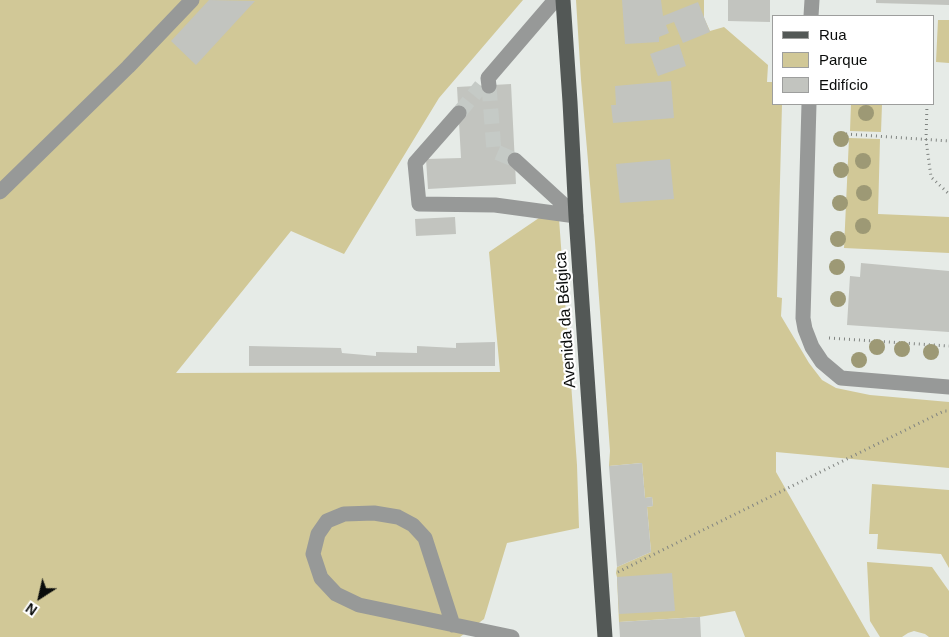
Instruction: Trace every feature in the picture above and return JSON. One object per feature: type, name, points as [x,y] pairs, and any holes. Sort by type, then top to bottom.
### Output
[{"type":"main road","name":"Avenida da Bélgica","points":[[564,0],[576,216],[604,637]]},
{"type":"street","points":[[0,192],[128,67],[192,0]]},
{"type":"street","points":[[486,83],[555,0]]},
{"type":"street","points":[[811,15],[812,0]]},
{"type":"street","points":[[809,105],[803,318],[805,330],[812,347],[822,362],[841,378],[949,387]]},
{"type":"street","points":[[459,113],[415,163],[419,204],[495,205],[576,216]]},
{"type":"street","points":[[515,160],[576,216]]},
{"type":"street","points":[[453,624],[425,538],[413,525],[398,517],[374,513],[344,514],[327,521],[318,534],[313,554],[320,578],[336,594],[359,605],[512,637]]},
{"type":"path","points":[[927,105],[926,140],[931,177],[949,194]]},
{"type":"path","points":[[846,134],[949,141]]},
{"type":"path","points":[[823,338],[949,346]]},
{"type":"path","points":[[600,577],[616,573],[944,411],[949,411]]},
{"type":"green space","points":[[0,0],[523,0],[439,98],[344,254],[291,231],[176,373],[500,372],[489,252],[558,205],[577,465],[579,528],[507,543],[484,619],[460,637],[0,637]]},
{"type":"green space","points":[[576,0],[704,0],[704,18],[710,31],[724,27],[768,65],[767,82],[772,82],[772,105],[782,105],[777,297],[782,298],[781,316],[809,363],[822,380],[836,388],[870,395],[949,402],[949,468],[776,452],[776,472],[870,637],[745,637],[735,611],[699,617],[619,622],[617,567],[651,552],[647,507],[653,506],[652,497],[645,498],[642,463],[609,466],[610,451],[595,242]]},
{"type":"green space","points":[[938,20],[949,20],[949,63],[936,62]]},
{"type":"green space","points":[[851,105],[882,105],[881,132],[850,131]]},
{"type":"green space","points":[[849,138],[880,139],[878,214],[949,217],[949,253],[844,248]]},
{"type":"green space","points":[[872,484],[949,490],[949,568],[941,554],[877,549],[878,534],[869,534]]},
{"type":"green space","points":[[867,562],[932,567],[949,591],[949,637],[929,637],[914,631],[902,637],[880,637],[870,621]]},
{"type":"building","points":[[209,0],[255,1],[196,65],[171,41]]},
{"type":"building","points":[[622,0],[661,0],[663,16],[698,2],[710,32],[683,43],[674,22],[666,25],[669,33],[659,37],[659,42],[625,44]]},
{"type":"building","points":[[728,0],[770,0],[770,22],[728,21]]},
{"type":"building","points":[[876,0],[949,0],[949,5],[876,3]]},
{"type":"building","points":[[679,44],[686,66],[658,76],[650,54]]},
{"type":"building","points":[[671,81],[674,118],[613,123],[611,105],[616,105],[615,86]]},
{"type":"building","points":[[511,84],[516,184],[428,189],[426,159],[461,158],[457,87]]},
{"type":"building","points":[[670,159],[674,199],[620,203],[616,164]]},
{"type":"building","points":[[455,217],[456,234],[416,236],[415,219]]},
{"type":"building","points":[[861,263],[949,271],[949,332],[847,325],[850,276],[860,277]]},
{"type":"building","points":[[495,342],[495,366],[249,366],[249,346],[341,348],[342,353],[376,356],[376,352],[417,353],[417,346],[456,348],[456,343]]},
{"type":"building","points":[[642,463],[645,498],[652,497],[653,506],[647,507],[651,552],[617,567],[609,466]]},
{"type":"building","points":[[672,573],[675,611],[619,614],[617,577]]},
{"type":"building","points":[[700,617],[701,637],[620,637],[619,622]]},
{"type":"tunnel","points":[[459,113],[481,86]]},
{"type":"tunnel","points":[[489,86],[494,151],[515,160]]}]
